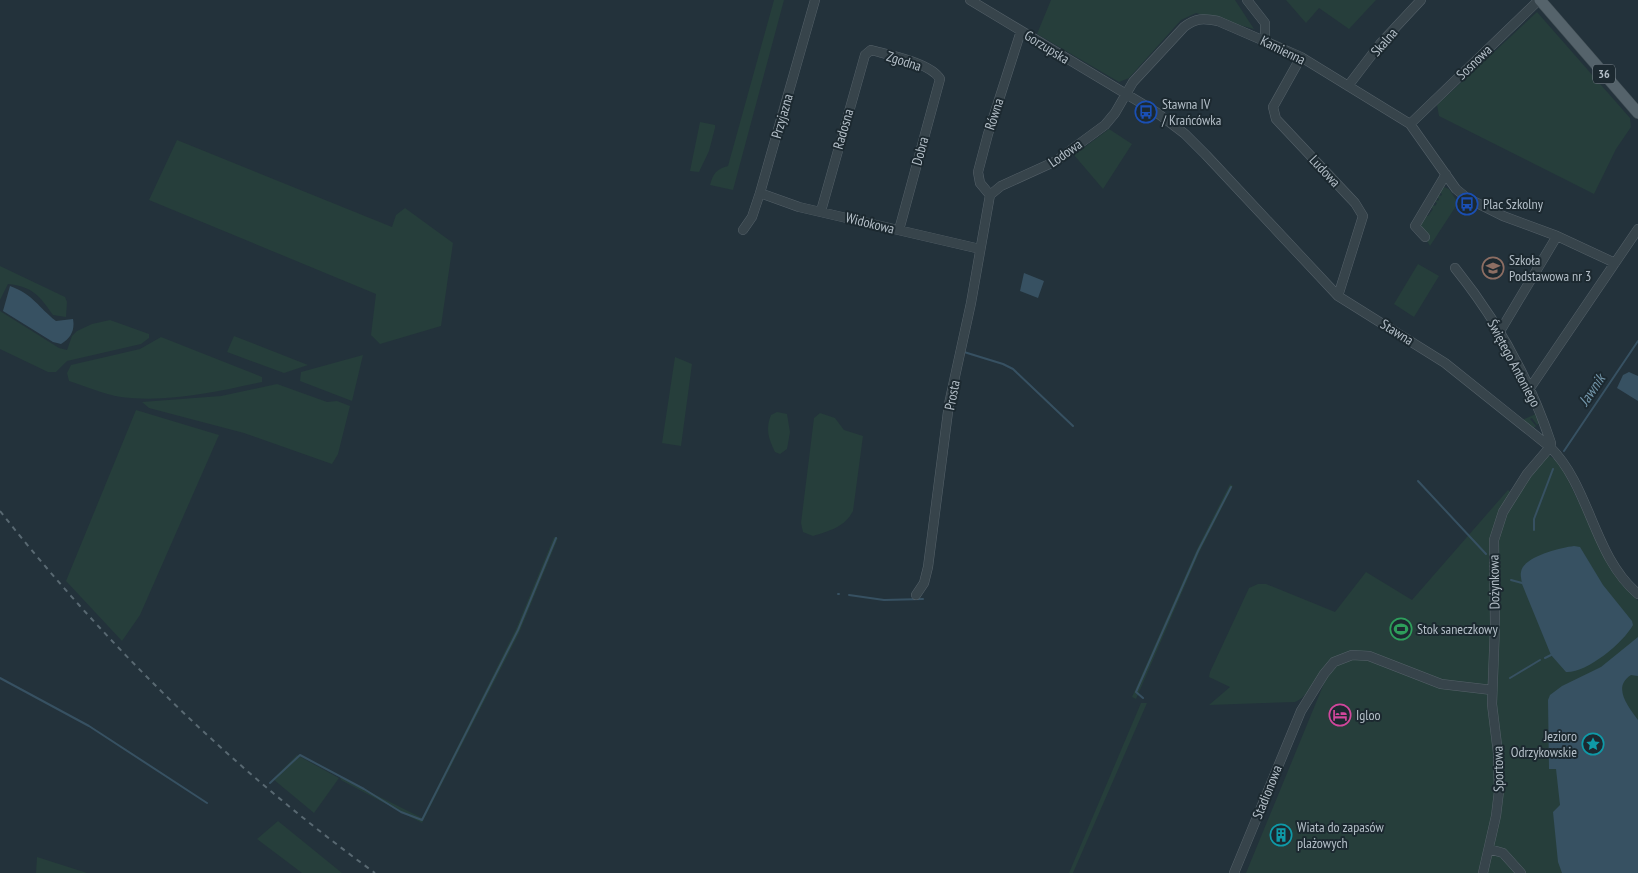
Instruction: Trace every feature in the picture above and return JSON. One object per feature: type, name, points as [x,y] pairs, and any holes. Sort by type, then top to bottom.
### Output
[{"type":"main road","name":"36","points":[[1540,0],[1638,113]]},
{"type":"street","name":"Przyjazna","points":[[743,230],[752,217],[760,193],[815,0]]},
{"type":"street","name":"Gorzupska","points":[[970,0],[1125,93]]},
{"type":"street","points":[[1247,0],[1264,23],[1265,40]]},
{"type":"street","name":"Skalna","points":[[1348,86],[1380,44],[1421,0]]},
{"type":"street","name":"Sosnowa","points":[[1410,124],[1540,0]]},
{"type":"street","name":"Kamienna","points":[[1125,93],[1140,73],[1194,19],[1204,18],[1218,21],[1300,57],[1410,124],[1441,165],[1456,189],[1478,205],[1557,236],[1615,263]]},
{"type":"street","name":"Równa","points":[[990,195],[980,184],[978,172],[988,134],[1021,31]]},
{"type":"street","name":"Zgodna","points":[[871,50],[922,66],[936,73]]},
{"type":"street","name":"Radosna","points":[[821,210],[865,55],[871,50]]},
{"type":"street","name":"Ludowa","points":[[1300,57],[1273,107],[1273,113],[1276,119],[1356,204],[1363,216],[1338,296]]},
{"type":"street","name":"Dobra","points":[[899,230],[940,78],[936,73]]},
{"type":"street","name":"Lodowa","points":[[990,195],[1001,186],[1042,169],[1078,145],[1109,120],[1125,93]]},
{"type":"street","name":"Stawna","points":[[1125,93],[1156,112],[1191,140],[1338,296],[1452,368],[1550,446],[1564,463],[1614,567],[1638,594]]},
{"type":"street","points":[[1424,237],[1415,226],[1446,174]]},
{"type":"street","name":"Widokowa","points":[[760,193],[793,206],[821,210],[980,249]]},
{"type":"street","name":"Prosta","points":[[916,595],[924,582],[928,567],[949,404],[990,195]]},
{"type":"street","points":[[1530,388],[1638,228]]},
{"type":"street","points":[[1499,333],[1557,236]]},
{"type":"street","name":"Świętego Antoniego","points":[[1454,268],[1484,309],[1530,388],[1550,438],[1550,446]]},
{"type":"street","name":"Dożynkowa","points":[[1492,690],[1495,625],[1493,552],[1497,526],[1512,498],[1550,446]]},
{"type":"street","name":"Stadionowa","points":[[1234,873],[1301,711],[1327,669],[1339,660],[1352,655],[1369,656],[1441,684],[1492,690]]},
{"type":"street","name":"Sportowa","points":[[1483,873],[1496,816],[1499,780],[1492,690]]},
{"type":"street","points":[[1489,849],[1503,853],[1521,873]]},
{"type":"green space","points":[[774,0],[784,0],[733,190],[710,185],[716,172],[728,166]]},
{"type":"green space","points":[[1051,0],[1235,0],[1254,29],[1196,13],[1181,20],[1129,78],[1119,82],[1037,34]]},
{"type":"green space","points":[[1286,0],[1376,0],[1349,29],[1319,8],[1306,23]]},
{"type":"green space","points":[[1537,12],[1630,118],[1631,127],[1616,149],[1594,194],[1439,116],[1437,105]]},
{"type":"green space","points":[[700,122],[715,125],[715,128],[709,151],[699,172],[690,171]]},
{"type":"green space","points":[[1109,129],[1132,144],[1103,189],[1074,155]]},
{"type":"green space","points":[[177,140],[392,227],[396,215],[405,208],[453,243],[441,326],[380,344],[371,335],[376,294],[149,200]]},
{"type":"green space","points":[[1444,187],[1449,189],[1458,203],[1430,246],[1420,229],[1424,214],[1428,216],[1433,209],[1429,206],[1431,203],[1435,206],[1437,203],[1433,201],[1434,198],[1438,201],[1439,199],[1435,196],[1437,193],[1441,196],[1442,194],[1438,191]]},
{"type":"green space","points":[[1418,264],[1439,276],[1414,317],[1394,304]]},
{"type":"green space","points":[[0,266],[65,297],[67,302],[66,317],[53,315],[35,293],[17,285],[8,284],[0,300]]},
{"type":"green space","points":[[0,311],[59,348],[67,350],[72,336],[77,331],[92,324],[110,320],[149,334],[149,338],[141,344],[67,361],[56,372],[48,372],[0,349]]},
{"type":"green space","points":[[234,336],[308,365],[284,373],[227,352]]},
{"type":"green space","points":[[161,337],[262,377],[262,382],[209,393],[156,399],[114,396],[69,381],[67,373],[71,365],[140,349]]},
{"type":"green space","points":[[363,355],[352,401],[300,381],[301,372]]},
{"type":"green space","points":[[675,357],[692,364],[681,446],[662,443]]},
{"type":"green space","points":[[277,384],[327,402],[337,401],[350,406],[338,454],[332,464],[244,433],[149,408],[142,402],[221,396]]},
{"type":"green space","points":[[136,410],[219,435],[140,615],[122,641],[66,581]]},
{"type":"green space","points":[[777,412],[787,414],[790,432],[787,449],[780,454],[775,452],[768,430],[771,415]]},
{"type":"green space","points":[[820,413],[835,418],[844,430],[863,436],[853,511],[841,525],[813,536],[803,532],[801,523],[814,418]]},
{"type":"green space","points":[[1538,413],[1541,422],[1537,425],[1532,418],[1530,419],[1536,426],[1533,429],[1522,420]]},
{"type":"green space","points":[[1548,455],[1559,462],[1613,572],[1638,601],[1638,873],[1246,873],[1327,676],[1317,682],[1304,696],[1295,702],[1209,705],[1230,687],[1209,677],[1249,588],[1258,584],[1266,584],[1335,612],[1366,572],[1412,600],[1508,490],[1511,492]]},
{"type":"green space","points":[[1230,484],[1233,486],[1199,553],[1136,699],[1132,697],[1197,549]]},
{"type":"green space","points":[[554,537],[558,538],[519,633],[422,823],[341,780],[340,777],[422,818],[516,629]]},
{"type":"green space","points":[[1141,703],[1147,703],[1073,873],[1069,873]]},
{"type":"green space","points":[[297,755],[339,778],[314,813],[273,779]]},
{"type":"green space","points":[[278,821],[342,873],[302,873],[257,839]]},
{"type":"green space","points":[[37,857],[87,873],[36,873]]},
{"type":"water","points":[[1024,273],[1044,281],[1038,298],[1020,291]]},
{"type":"water","points":[[10,286],[25,293],[56,321],[73,319],[73,330],[67,339],[61,344],[53,342],[3,311]]},
{"type":"water","points":[[1629,372],[1638,376],[1638,401],[1617,388],[1623,375]]},
{"type":"water","points":[[1574,546],[1580,547],[1603,585],[1632,621],[1633,625],[1604,656],[1584,668],[1566,672],[1551,655],[1522,584],[1521,574],[1523,567],[1535,558],[1551,551]]},
{"type":"water","name":"Jezioro Odrzykowskie","points":[[1638,637],[1638,676],[1631,675],[1625,680],[1622,691],[1626,703],[1638,720],[1638,873],[1562,873],[1558,862],[1553,812],[1560,805],[1556,769],[1549,769],[1548,700],[1550,695],[1562,686],[1601,667]]},
{"type":"waterway","name":"Jawnik","points":[[1564,451],[1638,341]]},
{"type":"waterway","points":[[964,352],[1013,369],[1073,426]]},
{"type":"waterway","name":"Jawnik","points":[[1534,530],[1534,519],[1553,469]]},
{"type":"waterway","points":[[1418,481],[1486,554]]},
{"type":"waterway","points":[[1143,698],[1136,692],[1198,551],[1231,487]]},
{"type":"waterway","points":[[270,783],[300,755],[364,789],[401,812],[422,820],[518,630],[556,538]]},
{"type":"waterway","points":[[1511,580],[1522,583]]},
{"type":"waterway","points":[[849,595],[884,600],[923,599]]},
{"type":"waterway","points":[[1545,658],[1551,655]]},
{"type":"waterway","points":[[1510,678],[1540,660]]},
{"type":"waterway","points":[[0,678],[89,726],[207,803]]},
{"type":"railway","points":[[0,511],[84,611],[175,705],[272,792],[375,873]]},
{"type":"place","name":"Stawna IV / Krańcówka","points":[[1146,112]]},
{"type":"place","name":"Plac Szkolny","points":[[1467,204]]},
{"type":"place","name":"Szkoła Podstawowa nr 3","points":[[1493,268]]},
{"type":"place","name":"Stok saneczkowy","points":[[1401,629]]},
{"type":"place","name":"Igloo","points":[[1340,715]]},
{"type":"place","name":"Jezioro Odrzykowskie","points":[[1593,744]]},
{"type":"place","name":"Wiata do zapasów plażowych","points":[[1281,835]]}]
